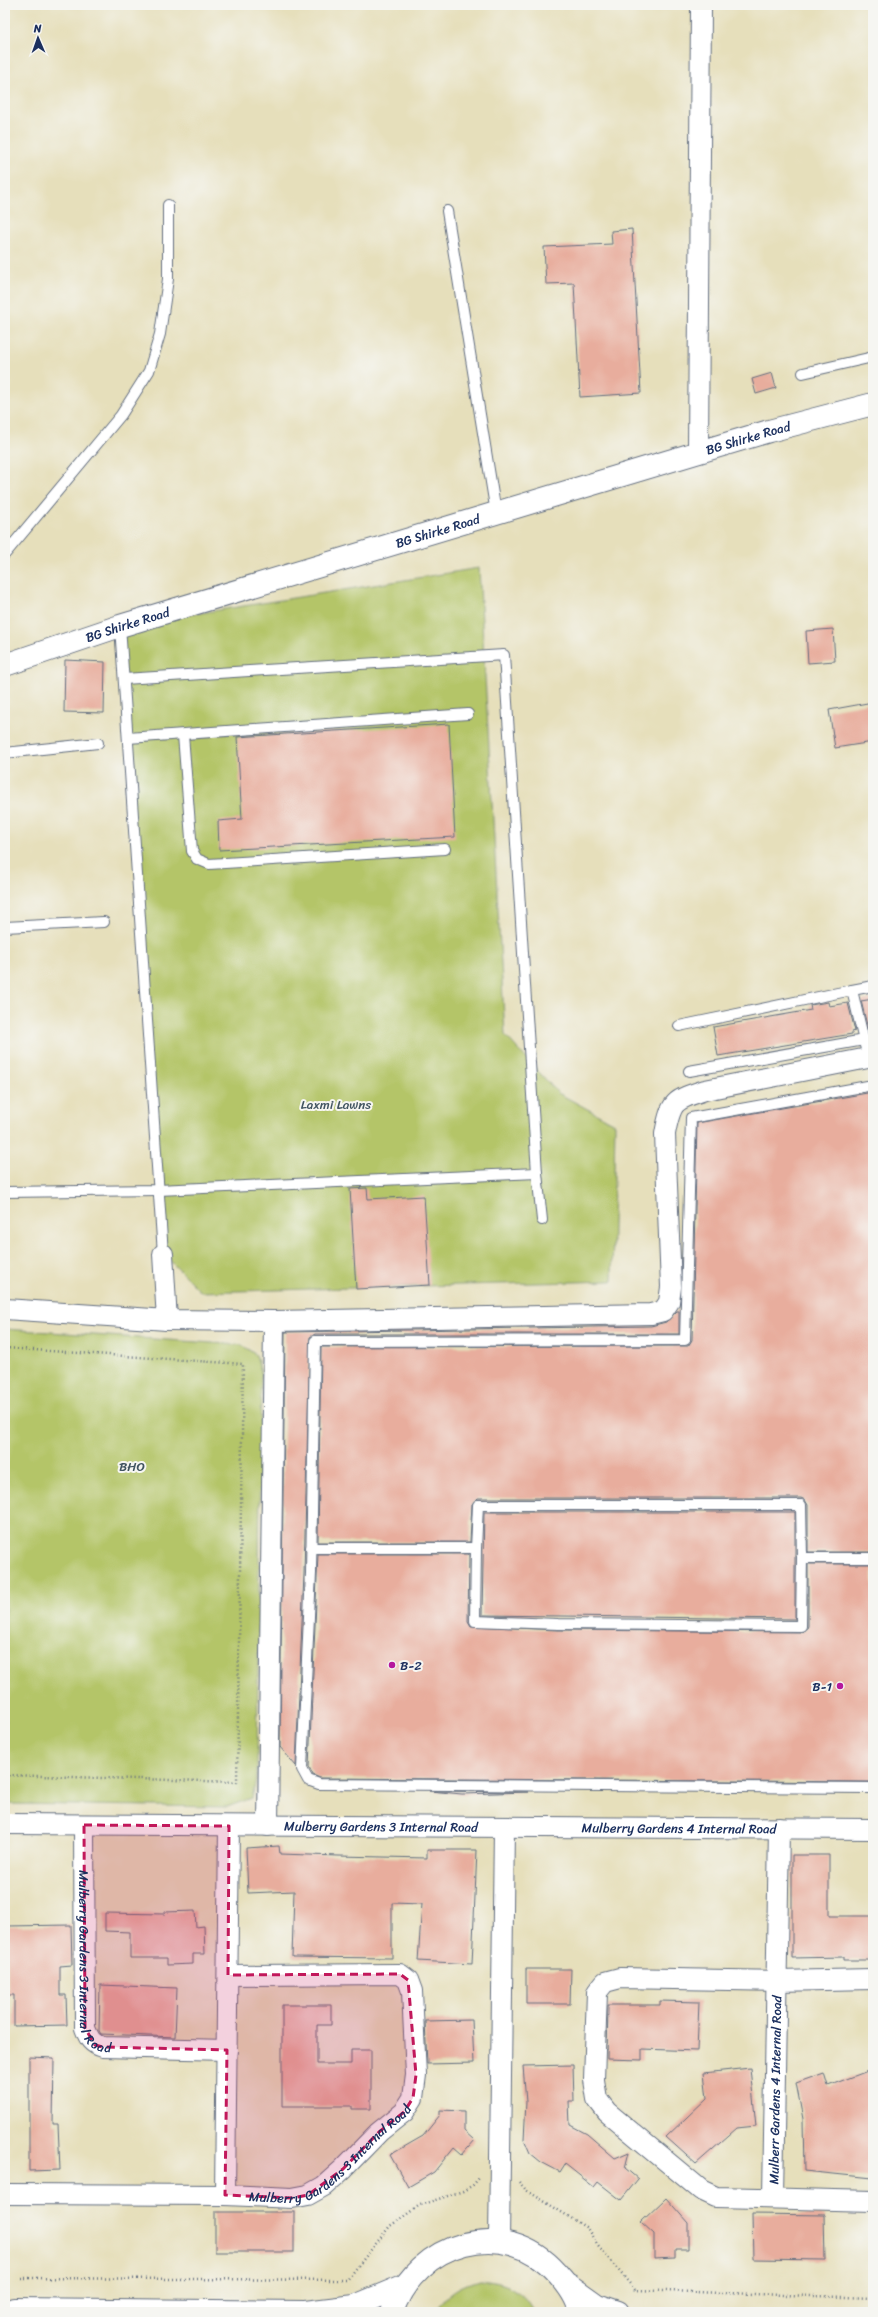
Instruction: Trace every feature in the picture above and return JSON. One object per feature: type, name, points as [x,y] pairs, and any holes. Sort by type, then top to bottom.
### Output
[{"type":"street","points":[[698,453],[701,5]]},
{"type":"street","name":"BG Shirke Road","points":[[5,665],[120,626],[769,431],[873,404]]},
{"type":"street","points":[[5,1309],[167,1320],[274,1321],[651,1314],[663,1311],[669,1302],[671,1287],[665,1134],[669,1113],[680,1098],[705,1090],[868,1052]]},
{"type":"street","points":[[162,1254],[167,1320]]},
{"type":"street","points":[[268,1826],[274,1321]]},
{"type":"street","name":"Mulberry Gardens 3 Internal Road","points":[[5,1824],[495,1827]]},
{"type":"street","name":"Mulberry Gardens 3 Internal Road","points":[[84,1825],[85,2028],[88,2037],[95,2045],[103,2047],[227,2050]]},
{"type":"street","name":"Mulberry Gardens 3 Internal Road","points":[[225,2195],[229,1826]]},
{"type":"street","points":[[495,1827],[499,2242]]},
{"type":"street","name":"Mulberry Gardens 4 Internal Road","points":[[495,1827],[873,1829]]},
{"type":"street","name":"Mulberr Gardens 4 Internal Road","points":[[774,2198],[779,1828]]},
{"type":"street","name":"Mulberry Gardens 3 Internal Road","points":[[5,2194],[225,2195],[292,2198],[308,2195],[324,2186],[379,2132],[404,2112],[413,2098],[416,2074],[412,1991],[408,1980],[400,1974],[228,1975]]},
{"type":"street","name":"Mulberr Gardens 4 Internal Road","points":[[873,1980],[777,1981],[620,1978],[605,1982],[597,1992],[594,2080],[597,2099],[607,2112],[701,2190],[716,2197],[873,2201]]},
{"type":"street","points":[[392,2312],[404,2286],[422,2265],[445,2250],[472,2242],[499,2242],[526,2249],[550,2264],[568,2285],[597,2305],[618,2312]]},
{"type":"street","points":[[568,2285],[580,2312]]},
{"type":"street","points":[[14,2309],[305,2312],[355,2306],[404,2286]]},
{"type":"lane","points":[[5,554],[121,415],[148,371],[160,334],[168,279],[168,205]]},
{"type":"lane","points":[[447,211],[496,513]]},
{"type":"lane","points":[[803,373],[873,357]]},
{"type":"lane","points":[[120,626],[162,1254]]},
{"type":"lane","points":[[124,679],[504,655],[537,1173],[542,1220]]},
{"type":"lane","points":[[128,738],[468,714]]},
{"type":"lane","points":[[183,735],[192,851],[197,859],[208,864],[445,849]]},
{"type":"lane","points":[[5,752],[98,743]]},
{"type":"lane","points":[[5,927],[104,922]]},
{"type":"lane","points":[[679,1026],[873,986]]},
{"type":"lane","points":[[689,1071],[868,1052],[852,990]]},
{"type":"lane","points":[[873,1085],[691,1118],[685,1340],[315,1341],[311,1548],[302,1770],[308,1780],[319,1784],[873,1788]]},
{"type":"lane","points":[[5,1192],[158,1190],[537,1173]]},
{"type":"lane","points":[[801,1505],[801,1626],[558,1624],[475,1621],[476,1548],[478,1506],[801,1505]]},
{"type":"lane","points":[[311,1548],[476,1548]]},
{"type":"lane","points":[[802,1558],[873,1558]]},
{"type":"path","points":[[5,1348],[242,1364],[237,1782],[5,1775]]},
{"type":"path","points":[[515,2177],[526,2190],[587,2228],[598,2246],[635,2290],[873,2298]]},
{"type":"highlighted area","points":[[84,1825],[229,1826],[228,1975],[400,1974],[408,1980],[416,2075],[413,2098],[404,2112],[379,2132],[343,2169],[308,2195],[292,2198],[225,2195],[227,2050],[103,2047],[95,2045],[85,2028]]},
{"type":"green space","name":"Laxmi Lawns","points":[[479,568],[505,1035],[558,1093],[615,1124],[612,1281],[201,1292],[163,1254],[120,626]]},
{"type":"green space","name":"BHO","points":[[5,1329],[242,1345],[256,1355],[261,1372],[257,1776],[252,1798],[227,1807],[5,1804]]},
{"type":"green space","points":[[479,2280],[504,2285],[518,2292],[534,2312],[434,2312],[448,2295],[464,2285]]},
{"type":"building","points":[[632,229],[641,393],[580,397],[574,283],[546,284],[544,247],[612,244],[611,231]]},
{"type":"building","points":[[772,373],[776,388],[756,394],[752,379]]},
{"type":"building","points":[[833,629],[835,661],[808,663],[806,631]]},
{"type":"building","points":[[65,660],[105,662],[104,713],[64,712]]},
{"type":"building","points":[[873,702],[873,742],[835,748],[829,710]]},
{"type":"building","points":[[449,724],[455,837],[219,850],[218,821],[242,819],[237,737]]},
{"type":"building","points":[[873,999],[873,1028],[868,1029],[861,1001]]},
{"type":"building","points":[[828,1002],[829,1006],[848,1003],[855,1031],[852,1032],[852,1034],[718,1056],[713,1027],[811,1010],[810,1005]]},
{"type":"building","points":[[873,1092],[873,1552],[808,1552],[808,1505],[805,1500],[801,1498],[478,1498],[472,1504],[470,1542],[318,1542],[321,1347],[688,1346],[692,1340],[697,1123]]},
{"type":"building","points":[[367,1188],[368,1199],[424,1196],[430,1285],[356,1289],[350,1189]]},
{"type":"building","points":[[677,1311],[679,1311],[679,1334],[315,1334],[310,1337],[304,1573],[296,1766],[280,1747],[285,1332],[651,1326],[666,1322]]},
{"type":"building","points":[[484,1512],[795,1512],[795,1619],[482,1615]]},
{"type":"building","points":[[318,1554],[469,1554],[468,1621],[471,1626],[558,1630],[801,1632],[806,1630],[808,1626],[808,1564],[873,1564],[873,1782],[320,1778],[313,1775],[309,1767]]},
{"type":"building","points":[[429,1791],[529,1792],[462,1794]]},
{"type":"building","points":[[279,1846],[280,1854],[427,1858],[427,1850],[477,1850],[472,1964],[418,1961],[422,1904],[392,1903],[392,1958],[292,1957],[294,1891],[248,1893],[246,1848]]},
{"type":"building","points":[[792,1855],[829,1855],[829,1916],[873,1916],[873,1960],[844,1960],[844,1957],[792,1958]]},
{"type":"building","points":[[195,1911],[196,1927],[204,1926],[205,1954],[193,1954],[193,1964],[167,1965],[167,1958],[130,1958],[130,1932],[105,1931],[105,1913],[165,1914],[165,1912]]},
{"type":"building","points":[[71,1925],[72,1965],[60,1966],[60,1995],[66,1995],[67,2025],[14,2026],[14,1995],[8,1995],[7,1926]]},
{"type":"building","points":[[526,1969],[571,1969],[570,2004],[526,2004]]},
{"type":"building","points":[[100,1985],[177,1988],[175,2037],[101,2034],[99,2031]]},
{"type":"building","points":[[660,2001],[699,2002],[697,2051],[642,2049],[642,2060],[607,2059],[608,2005],[660,2005]]},
{"type":"building","points":[[282,2005],[331,2005],[331,2025],[317,2025],[317,2064],[351,2064],[351,2050],[371,2050],[371,2109],[352,2109],[352,2106],[282,2106]]},
{"type":"building","points":[[472,2020],[474,2063],[427,2064],[425,2021]]},
{"type":"building","points":[[29,2057],[54,2058],[53,2124],[58,2124],[60,2170],[29,2171]]},
{"type":"building","points":[[573,2065],[574,2101],[569,2101],[570,2125],[587,2134],[615,2158],[629,2152],[625,2168],[638,2179],[621,2200],[598,2182],[594,2187],[565,2164],[560,2172],[541,2162],[530,2153],[524,2139],[526,2102],[523,2066]]},
{"type":"building","points":[[750,2068],[756,2126],[737,2128],[696,2164],[666,2137],[707,2098],[704,2073]]},
{"type":"building","points":[[873,2069],[873,2178],[804,2171],[803,2119],[796,2083],[824,2073],[828,2086]]},
{"type":"building","points":[[440,2110],[464,2111],[464,2131],[474,2140],[462,2154],[454,2147],[434,2172],[408,2187],[390,2155],[423,2136],[440,2115]]},
{"type":"building","points":[[666,2198],[688,2223],[688,2249],[675,2249],[675,2258],[654,2259],[654,2234],[641,2222]]},
{"type":"building","points":[[215,2212],[294,2212],[294,2252],[215,2252]]},
{"type":"building","points":[[752,2214],[824,2215],[825,2260],[753,2259]]},
{"type":"place","name":"B-2","points":[[392,1665]]},
{"type":"place","name":"B-1","points":[[840,1686]]}]
